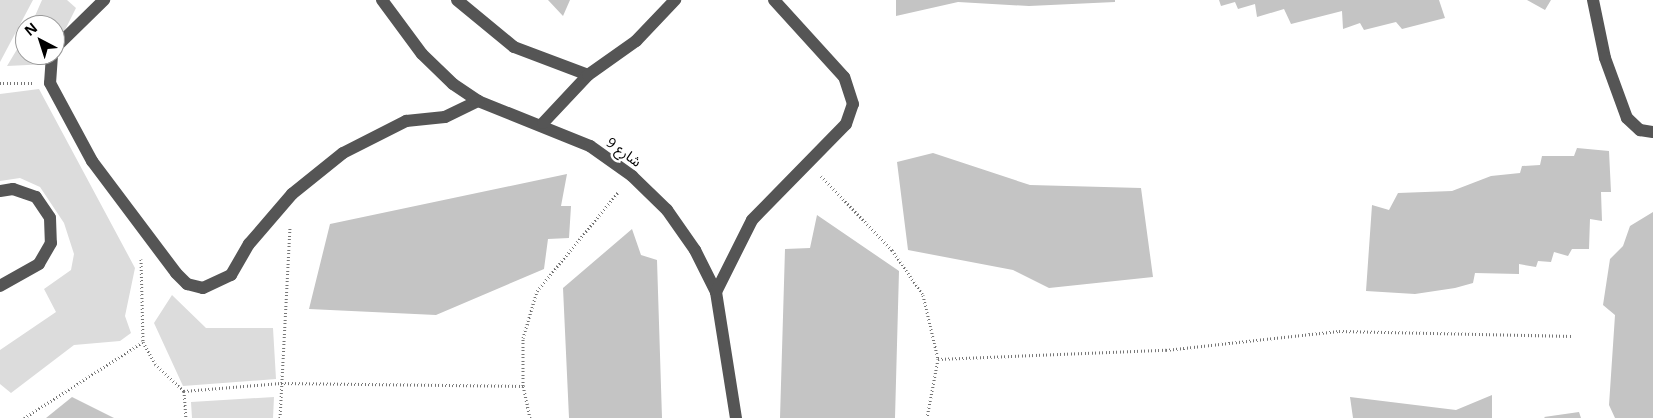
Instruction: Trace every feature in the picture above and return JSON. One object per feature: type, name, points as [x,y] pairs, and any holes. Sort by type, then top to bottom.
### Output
[{"type":"street","points":[[65,38],[104,0]]},
{"type":"street","name":"شارع 9","points":[[382,0],[422,54],[478,101],[543,123],[590,146],[632,176],[667,210],[695,250],[716,292],[736,418]]},
{"type":"street","points":[[457,0],[514,47],[588,75]]},
{"type":"street","points":[[543,123],[588,75],[636,41],[675,0]]},
{"type":"street","points":[[716,292],[752,220],[806,161],[846,124],[853,93],[818,46],[774,0]]},
{"type":"street","points":[[1593,0],[1605,58],[1627,118],[1640,130],[1653,132]]},
{"type":"street","points":[[51,65],[50,83],[92,161],[142,234],[188,284],[203,288],[218,285],[231,275],[249,244],[292,194],[342,153],[406,121],[445,117],[478,101]]},
{"type":"street","points":[[0,192],[13,189],[36,197],[50,218],[51,243],[39,264],[0,286]]},
{"type":"path","points":[[0,83],[50,83]]},
{"type":"path","points":[[806,161],[892,250],[923,295],[938,359],[927,418]]},
{"type":"path","points":[[530,418],[523,386],[523,338],[537,292],[632,176]]},
{"type":"path","points":[[280,418],[292,194]]},
{"type":"path","points":[[142,234],[143,342],[155,364],[184,391],[186,418]]},
{"type":"path","points":[[938,359],[1166,350],[1339,331],[1572,336]]},
{"type":"path","points":[[24,418],[143,342]]},
{"type":"path","points":[[184,391],[281,383],[523,386]]},
{"type":"shaded area","points":[[0,0],[33,0],[25,15],[15,15],[15,34],[0,62]]},
{"type":"shaded area","points":[[42,0],[67,0],[76,8],[65,30],[65,15],[35,15]]},
{"type":"shaded area","points":[[15,53],[15,65],[28,65],[7,66]]},
{"type":"shaded area","points":[[39,89],[135,268],[125,316],[131,333],[120,341],[74,345],[11,393],[0,384],[0,350],[56,312],[44,289],[71,270],[74,254],[64,223],[40,187],[20,178],[0,181],[0,94]]},
{"type":"shaded area","points":[[172,295],[206,328],[273,328],[276,379],[183,386],[154,323]]},
{"type":"shaded area","points":[[274,397],[273,418],[192,418],[191,402]]},
{"type":"building","points":[[548,0],[570,0],[563,16]]},
{"type":"building","points":[[896,0],[1115,0],[1115,2],[1029,6],[958,2],[896,16]]},
{"type":"building","points":[[1219,0],[1439,0],[1445,18],[1402,29],[1396,22],[1364,30],[1360,23],[1343,29],[1342,11],[1291,24],[1284,9],[1257,17],[1255,4],[1238,9],[1235,2],[1221,6]]},
{"type":"building","points":[[1527,0],[1551,0],[1545,10]]},
{"type":"building","points":[[1577,148],[1609,151],[1611,192],[1601,192],[1602,221],[1590,219],[1589,249],[1572,249],[1568,256],[1554,252],[1551,262],[1538,261],[1536,267],[1519,264],[1519,274],[1475,273],[1473,283],[1455,288],[1415,294],[1366,291],[1372,205],[1389,210],[1398,193],[1452,191],[1491,176],[1520,173],[1522,166],[1540,165],[1542,156],[1574,156]]},
{"type":"building","points":[[933,153],[1030,185],[1141,188],[1153,277],[1049,288],[1013,270],[908,250],[897,162]]},
{"type":"building","points":[[567,174],[561,206],[571,206],[569,238],[548,239],[544,269],[436,315],[309,309],[330,224]]},
{"type":"building","points":[[1653,212],[1653,418],[1615,418],[1609,405],[1615,315],[1603,305],[1610,259],[1623,246],[1630,226]]},
{"type":"building","points":[[817,215],[899,271],[895,418],[780,418],[785,249],[810,248]]},
{"type":"building","points":[[632,229],[641,255],[657,260],[662,418],[569,418],[563,288]]},
{"type":"building","points":[[1492,395],[1492,418],[1353,418],[1350,397],[1456,410]]},
{"type":"building","points":[[72,397],[114,418],[46,418]]},
{"type":"building","points":[[1579,412],[1581,418],[1544,417]]}]
